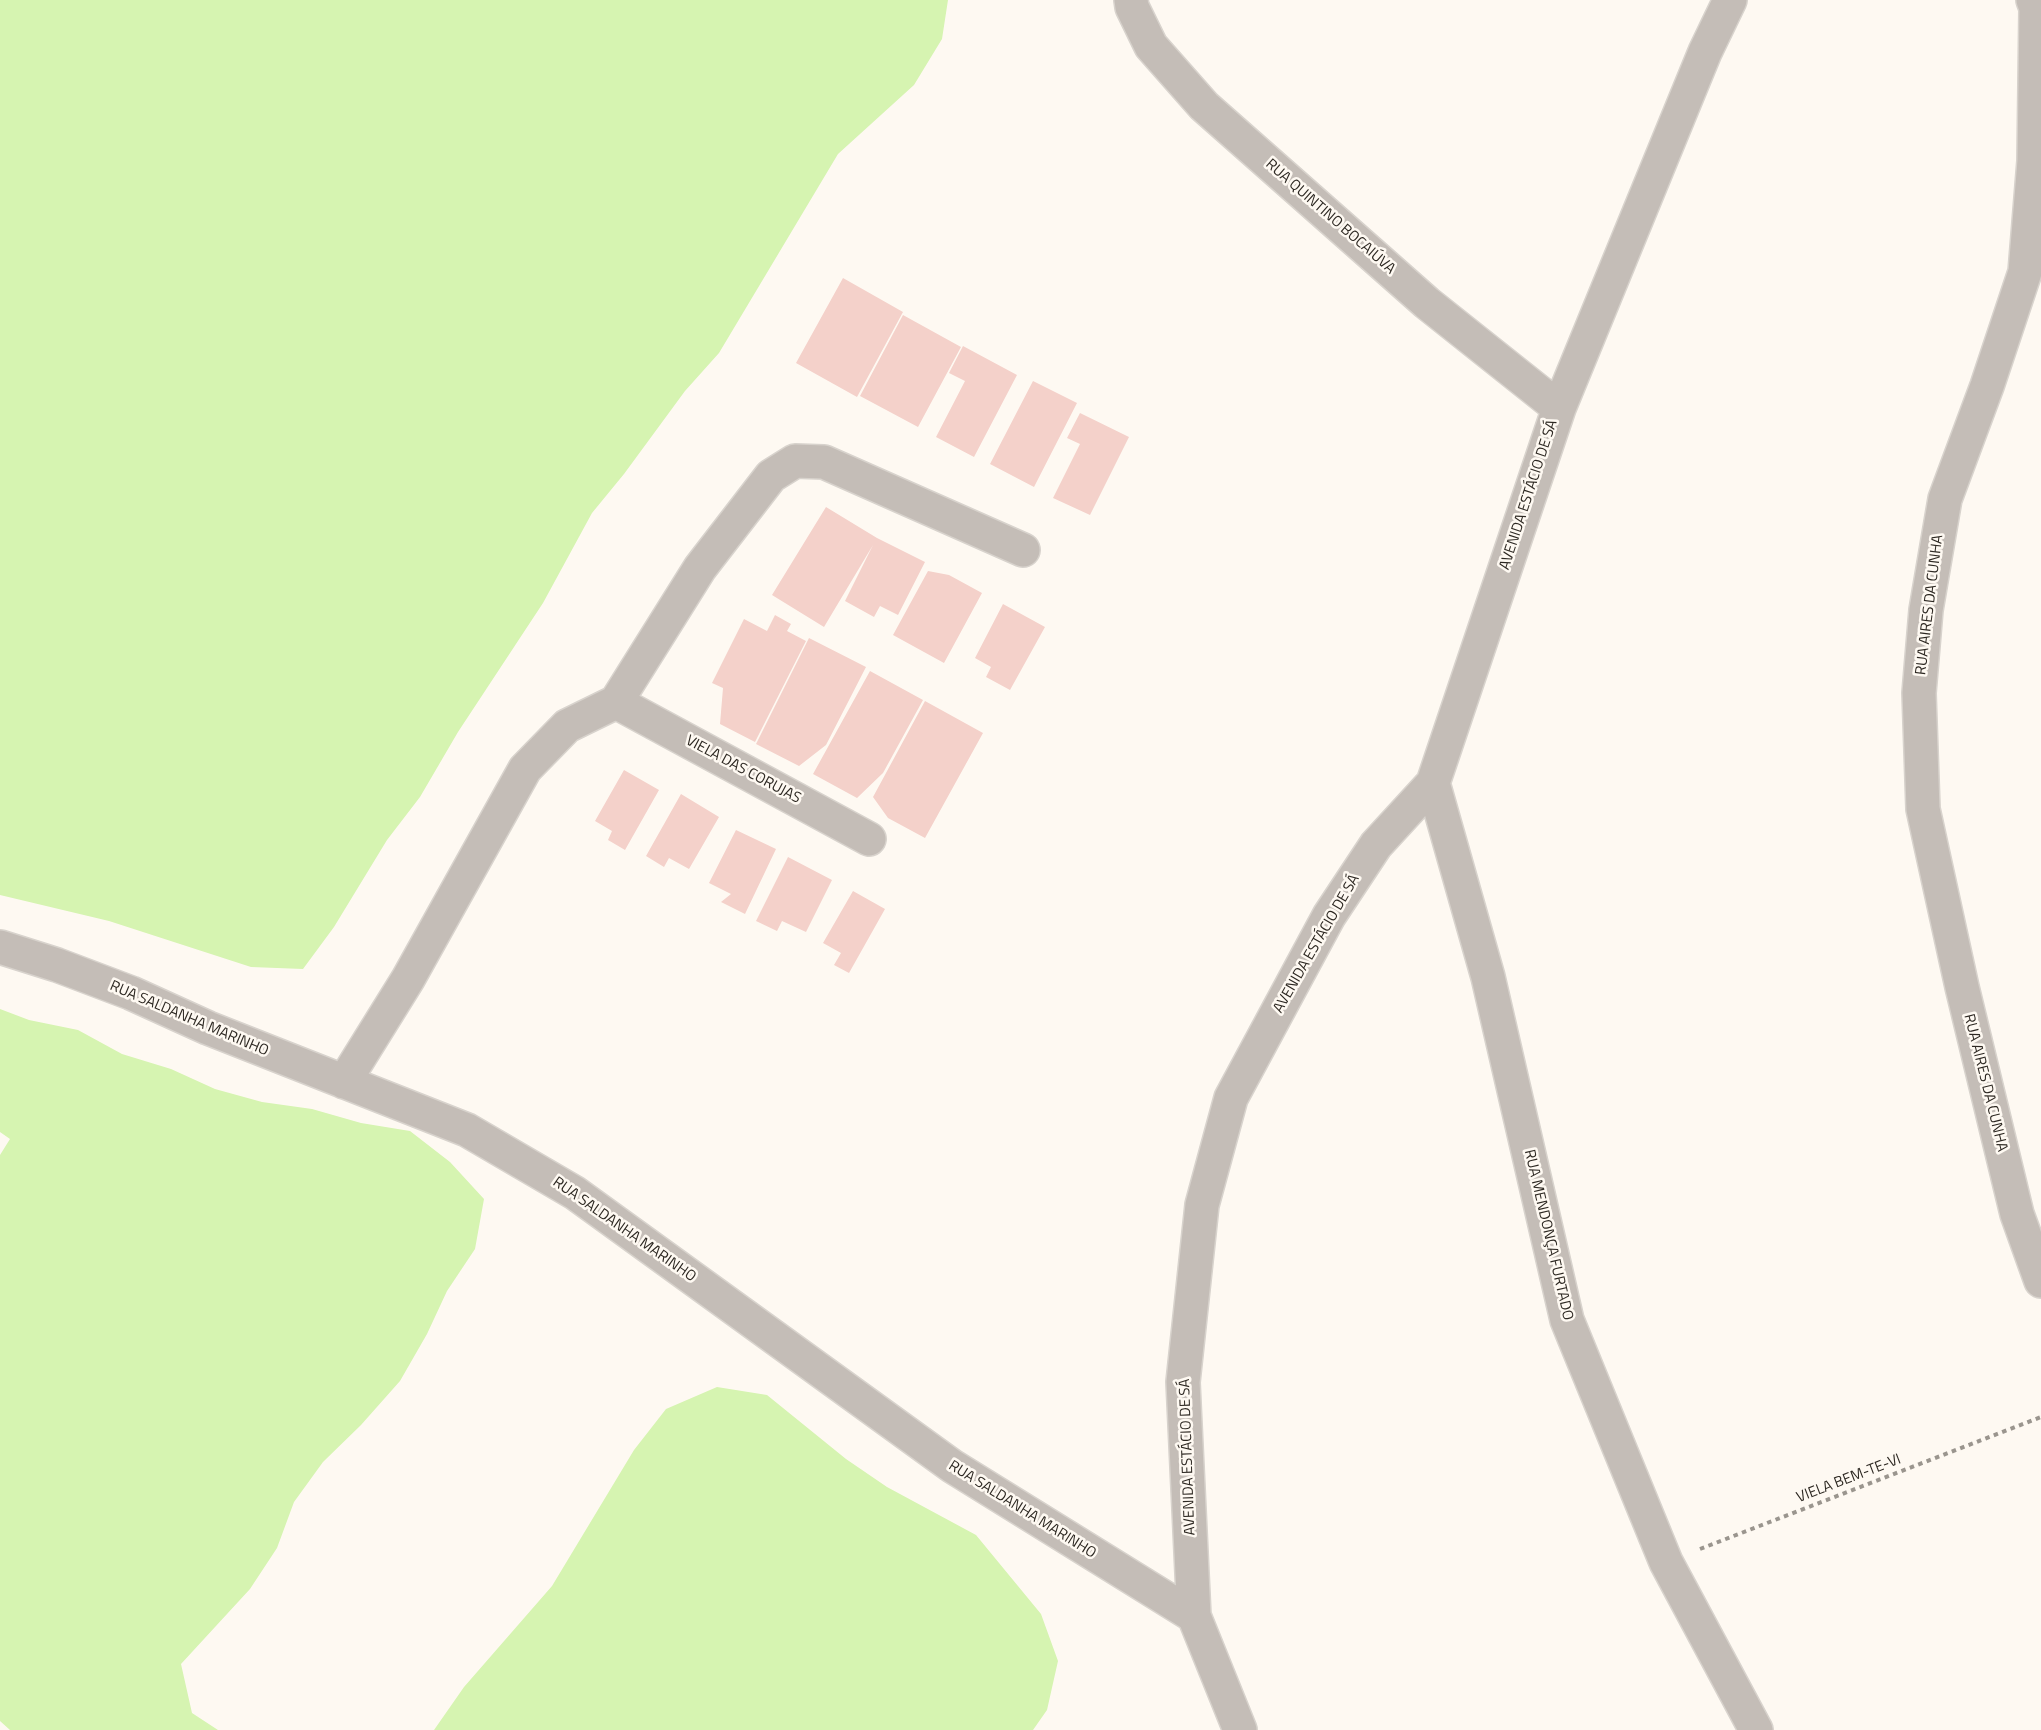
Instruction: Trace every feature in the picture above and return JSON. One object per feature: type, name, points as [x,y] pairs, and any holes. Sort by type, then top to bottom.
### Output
[{"type":"street","name":"RUA QUINTINO BOCAIÚVA","points":[[1131,0],[1132,7],[1151,46],[1204,106],[1427,303],[1558,408]]},
{"type":"street","name":"AVENIDA ESTÁCIO DE SÁ","points":[[1240,1730],[1194,1616],[1183,1382],[1202,1205],[1231,1098],[1329,916],[1376,845],[1433,783],[1558,408],[1705,52],[1730,0]]},
{"type":"street","name":"RUA AIRES DA CUNHA","points":[[2037,5],[2034,161],[2025,272],[1987,386],[1945,499],[1926,610],[1919,693],[1923,808],[1962,987],[2014,1203],[2041,1281]]},
{"type":"street","points":[[344,1082],[408,979],[525,769],[567,726],[616,702],[700,568],[771,476],[795,461],[824,462],[1023,550]]},
{"type":"street","name":"VIELA DAS CORUJAS","points":[[616,702],[870,839]]},
{"type":"street","name":"RUA MENDONÇA FURTADO","points":[[1433,783],[1488,976],[1567,1320],[1666,1562],[1756,1730]]},
{"type":"street","name":"RUA SALDANHA MARINHO","points":[[0,947],[57,965],[120,989],[208,1028],[467,1130],[575,1193],[952,1466],[1194,1616]]},
{"type":"path","name":"VIELA BEM-TE-VI","points":[[1666,1562],[2041,1417]]},
{"type":"green space","points":[[0,0],[948,0],[942,39],[914,85],[838,154],[719,353],[685,391],[624,474],[592,513],[543,603],[458,732],[420,797],[387,840],[334,927],[303,969],[251,967],[109,921],[0,895]]},
{"type":"green space","points":[[0,1009],[29,1020],[78,1030],[122,1054],[171,1069],[215,1089],[262,1102],[312,1109],[361,1123],[410,1131],[450,1162],[484,1199],[475,1249],[447,1291],[427,1334],[400,1381],[361,1425],[323,1462],[294,1502],[277,1548],[250,1589],[181,1664],[192,1713],[218,1730],[10,1730],[0,1721],[0,1155],[10,1139],[0,1132]]},
{"type":"green space","points":[[717,1387],[767,1395],[846,1459],[887,1487],[976,1535],[1041,1614],[1058,1661],[1047,1710],[1033,1730],[434,1730],[464,1687],[552,1586],[634,1450],[666,1409]]},
{"type":"building","points":[[843,278],[903,312],[857,397],[796,363]]},
{"type":"building","points":[[903,315],[961,347],[918,427],[860,396]]},
{"type":"building","points":[[963,346],[1017,375],[974,457],[936,437],[965,381],[949,373]]},
{"type":"building","points":[[1033,381],[1077,403],[1034,487],[990,464]]},
{"type":"building","points":[[1080,413],[1129,437],[1090,515],[1053,498],[1080,444],[1067,438]]},
{"type":"building","points":[[826,507],[877,538],[925,562],[898,615],[880,606],[874,617],[845,601],[873,545],[824,627],[772,595]]},
{"type":"building","points":[[928,571],[949,575],[982,593],[944,663],[893,635]]},
{"type":"building","points":[[1003,604],[1045,627],[1010,690],[986,677],[991,667],[975,658]]},
{"type":"building","points":[[775,615],[791,624],[787,631],[806,641],[755,742],[720,724],[723,688],[712,683],[744,619],[767,631]]},
{"type":"building","points":[[809,638],[866,667],[826,745],[799,766],[756,744]]},
{"type":"building","points":[[870,671],[923,700],[883,773],[857,798],[813,774]]},
{"type":"building","points":[[925,701],[983,733],[925,838],[888,818],[873,797]]},
{"type":"building","points":[[624,770],[659,790],[625,850],[608,840],[612,831],[595,821]]},
{"type":"building","points":[[681,794],[719,817],[689,869],[669,858],[664,867],[646,856]]},
{"type":"building","points":[[736,830],[776,849],[745,914],[721,902],[731,894],[709,883]]},
{"type":"building","points":[[788,857],[832,880],[806,932],[782,921],[777,931],[756,921]]},
{"type":"building","points":[[853,891],[885,909],[849,973],[834,965],[841,953],[823,943]]}]
